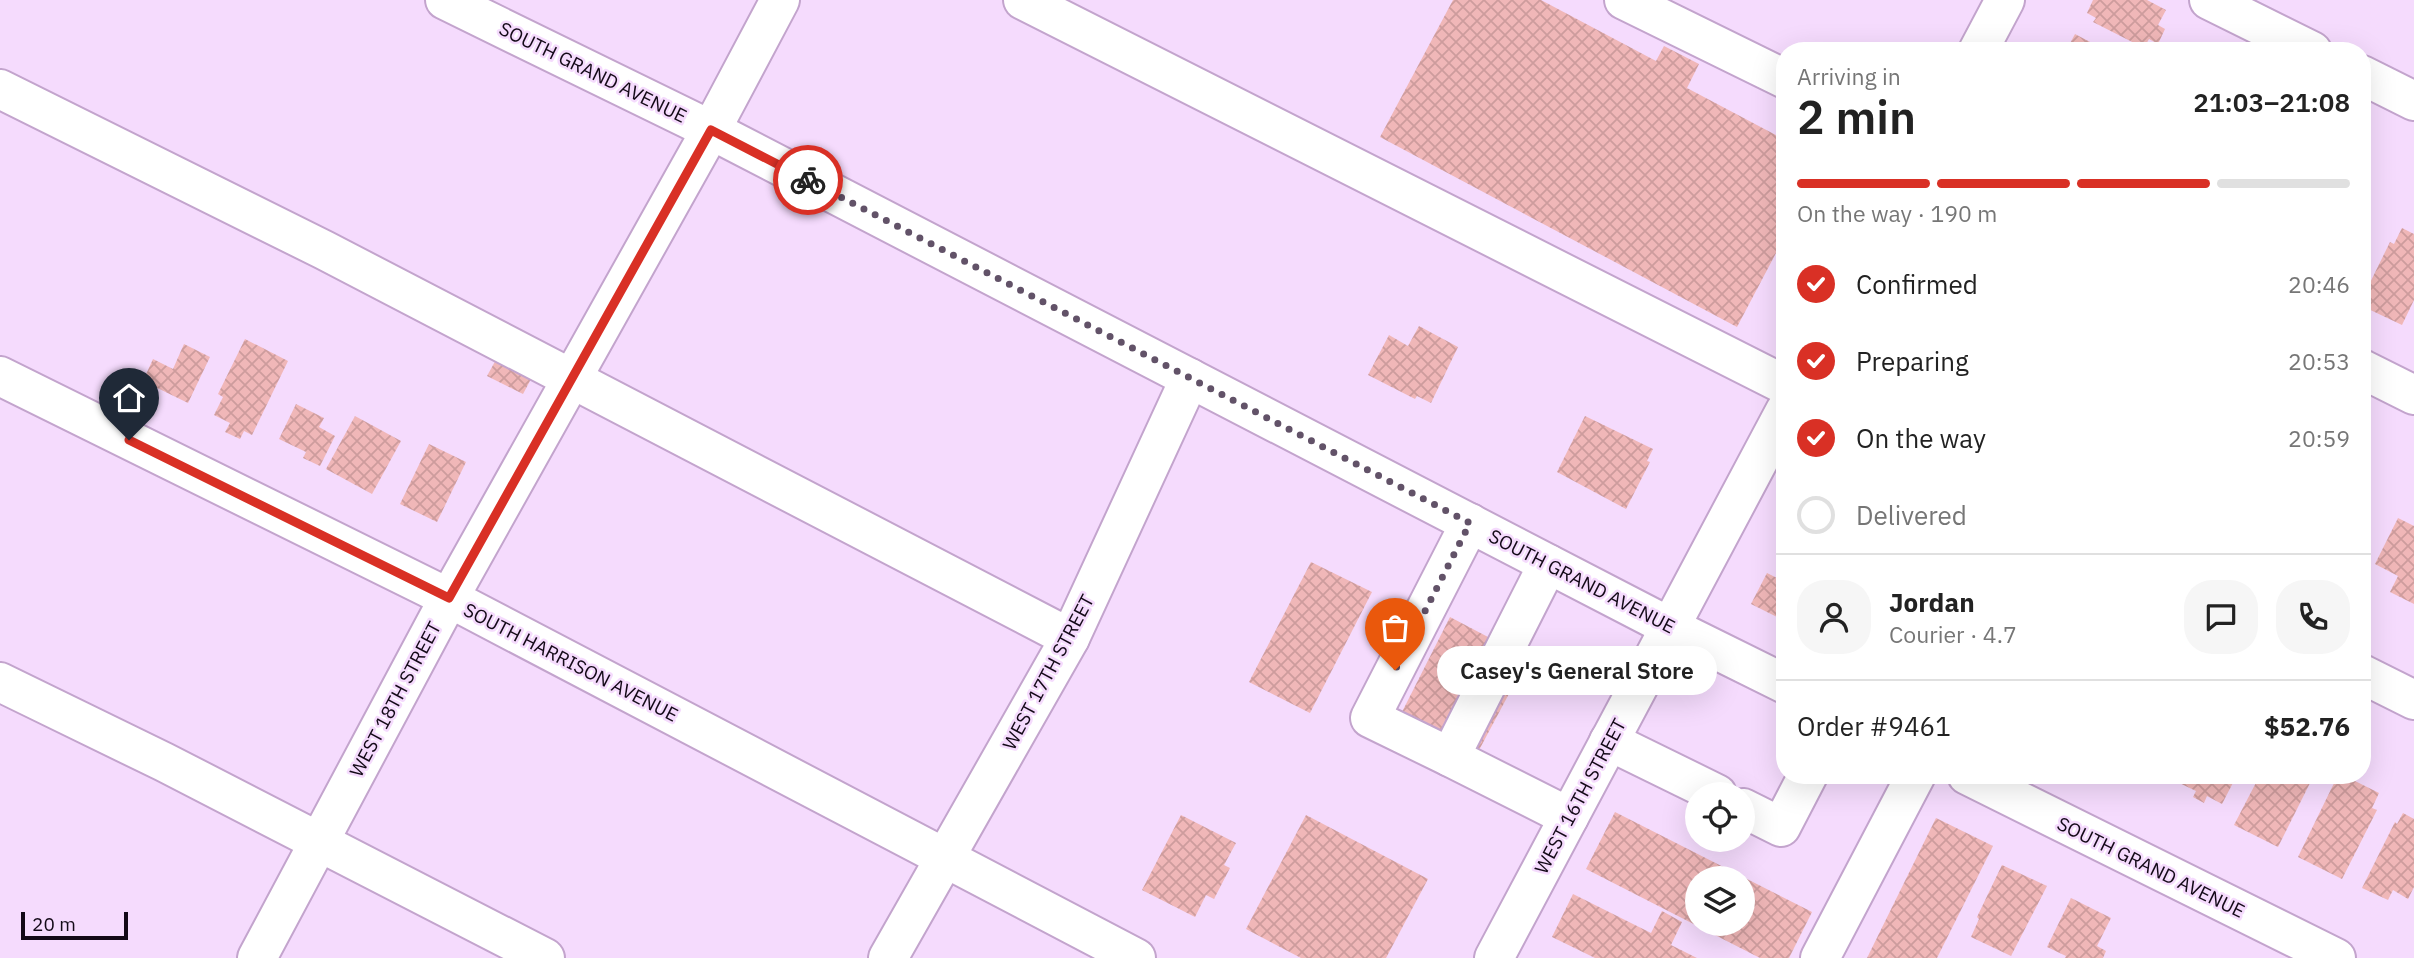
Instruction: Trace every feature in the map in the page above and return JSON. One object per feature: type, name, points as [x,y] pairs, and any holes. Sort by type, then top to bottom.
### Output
[{"type":"street","name":"SOUTH GRAND AVENUE","points":[[445,0],[711,130],[1776,680]]},
{"type":"street","name":"WEST 18TH STREET","points":[[257,958],[449,598],[711,130],[780,0]]},
{"type":"street","points":[[1023,0],[1776,380]]},
{"type":"street","points":[[1624,0],[1776,75]]},
{"type":"street","points":[[1983,42],[2005,0]]},
{"type":"street","points":[[2209,0],[2294,42]]},
{"type":"street","points":[[2371,80],[2414,101]]},
{"type":"street","points":[[0,89],[336,257],[1070,638]]},
{"type":"street","points":[[2371,373],[2414,394]]},
{"type":"street","name":"SOUTH HARRISON AVENUE","points":[[0,376],[449,598],[946,856],[1136,958]]},
{"type":"street","name":"WEST 17TH STREET","points":[[888,958],[1070,638],[1190,378]]},
{"type":"street","name":"WEST 16TH STREET","points":[[1494,958],[1776,428]]},
{"type":"street","points":[[1470,523],[1370,718],[1569,817]]},
{"type":"street","points":[[1450,757],[1548,564]]},
{"type":"street","points":[[2371,678],[2414,700]]},
{"type":"street","points":[[0,682],[545,958]]},
{"type":"street","points":[[1609,741],[1693,782]]},
{"type":"street","points":[[1755,814],[1781,827],[1803,784]]},
{"type":"street","points":[[1820,958],[1911,784]]},
{"type":"street","name":"SOUTH GRAND AVENUE","points":[[1985,784],[2336,958]]},
{"type":"building","points":[[1453,0],[1541,0],[1656,61],[1664,46],[1699,64],[1687,88],[1776,135],[1776,253],[1737,327],[1380,137]]},
{"type":"building","points":[[2093,0],[2147,0],[2166,10],[2158,25],[2165,29],[2159,42],[2149,39],[2147,42],[2132,42],[2093,22],[2096,18],[2087,13]]},
{"type":"building","points":[[2075,34],[2090,42],[2071,42]]},
{"type":"building","points":[[2402,228],[2414,234],[2414,300],[2402,325],[2371,310],[2371,281],[2390,242],[2394,244]]},
{"type":"building","points":[[1419,326],[1458,347],[1431,403],[1417,396],[1415,399],[1368,375],[1389,335],[1408,346]]},
{"type":"building","points":[[245,339],[288,361],[252,435],[244,431],[240,439],[225,432],[230,423],[214,415],[223,397],[218,394]]},
{"type":"building","points":[[184,344],[210,357],[188,403],[143,381],[153,359],[173,369]]},
{"type":"building","points":[[503,347],[538,366],[523,394],[487,376]]},
{"type":"building","points":[[296,404],[324,418],[319,427],[335,436],[320,466],[303,458],[306,452],[279,439]]},
{"type":"building","points":[[355,416],[401,441],[372,494],[326,469]]},
{"type":"building","points":[[1585,416],[1653,449],[1647,461],[1650,462],[1626,509],[1557,472]]},
{"type":"building","points":[[429,444],[466,462],[437,522],[400,504]]},
{"type":"building","points":[[2398,518],[2414,526],[2414,604],[2390,592],[2398,576],[2375,564]]},
{"type":"building","points":[[1311,562],[1372,592],[1310,713],[1249,682]]},
{"type":"building","points":[[1767,573],[1776,578],[1776,616],[1751,604]]},
{"type":"building","points":[[1450,617],[1528,658],[1478,752],[1402,712]]},
{"type":"building","points":[[2181,784],[2232,784],[2222,804],[2207,796],[2204,803],[2193,797],[2196,791]]},
{"type":"building","points":[[2255,784],[2310,784],[2278,847],[2234,825]]},
{"type":"building","points":[[2334,784],[2361,784],[2379,793],[2372,808],[2377,810],[2342,879],[2298,857]]},
{"type":"building","points":[[1615,812],[1685,848],[1685,852],[1694,852],[1721,866],[1685,866],[1685,920],[1586,869]]},
{"type":"building","points":[[2403,813],[2414,819],[2414,887],[2408,899],[2393,890],[2388,900],[2362,888],[2395,822],[2397,824]]},
{"type":"building","points":[[1181,815],[1236,843],[1224,865],[1230,868],[1214,899],[1206,895],[1195,917],[1142,890]]},
{"type":"building","points":[[1306,815],[1428,879],[1386,958],[1301,958],[1246,929]]},
{"type":"building","points":[[1936,818],[1993,846],[1937,958],[1867,958]]},
{"type":"building","points":[[2002,865],[2047,886],[2011,956],[1971,937],[1979,919],[1977,917]]},
{"type":"building","points":[[1755,883],[1812,912],[1789,958],[1760,958],[1717,936],[1755,936]]},
{"type":"building","points":[[1573,894],[1651,933],[1662,911],[1682,922],[1671,945],[1697,958],[1595,958],[1552,937]]},
{"type":"building","points":[[2071,898],[2111,918],[2097,946],[2106,951],[2103,958],[2065,958],[2066,956],[2047,947]]},
{"type":"way so far","points":[[808,180],[1470,523],[1395,670]]},
{"type":"place","name":"Casey's General Store","points":[[1395,670]]},
{"type":"route","points":[[129,440],[449,598],[711,130],[808,180]]}]
